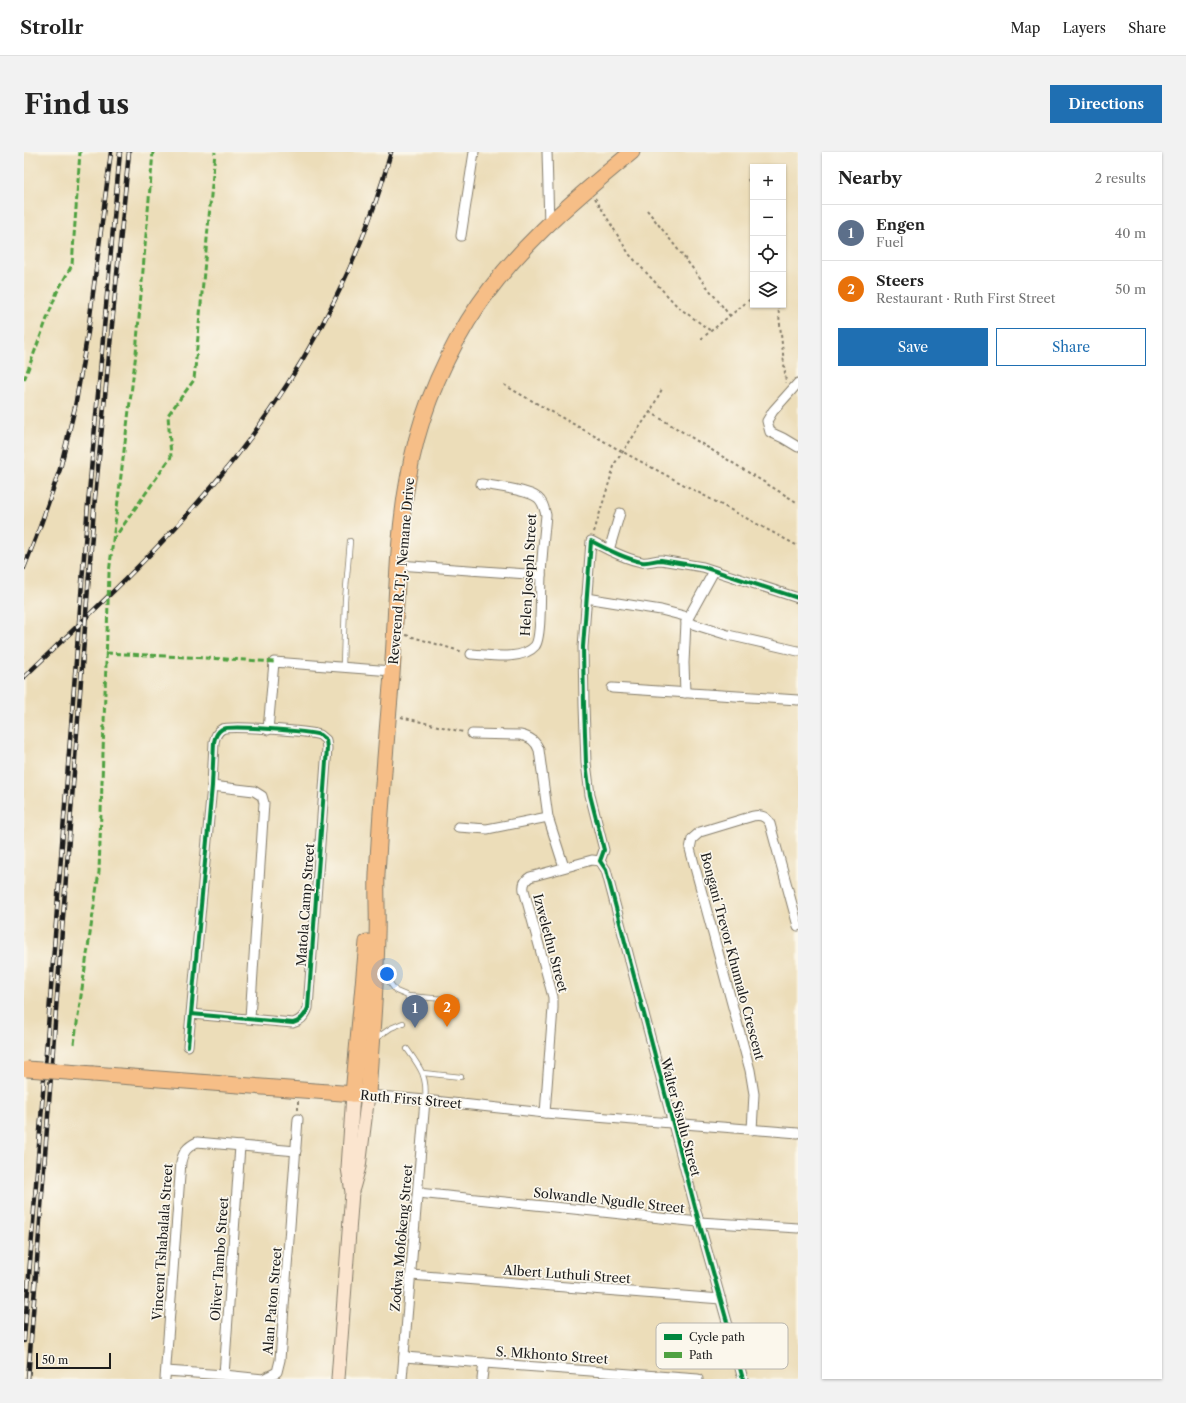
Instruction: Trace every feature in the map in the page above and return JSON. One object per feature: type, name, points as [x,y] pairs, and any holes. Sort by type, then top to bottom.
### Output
[{"type":"main road","name":"Reverend R.T.J. Nemane Drive","points":[[368,1095],[376,962],[377,877],[398,565],[410,466],[421,425],[441,372],[458,337],[486,294],[504,272],[549,225],[589,188],[632,152]]},
{"type":"main road","name":"Reverend R.T.J. Nemane Drive","points":[[352,1094],[368,938],[377,877]]},
{"type":"main road","name":"Ruth First Street","points":[[26,1069],[368,1095]]},
{"type":"street","points":[[461,236],[474,152]]},
{"type":"street","points":[[547,152],[549,225]]},
{"type":"street","points":[[798,383],[768,417],[767,425],[770,432],[798,447]]},
{"type":"street","name":"Helen Joseph Street","points":[[470,654],[511,656],[526,652],[536,645],[539,634],[541,575],[546,515],[544,507],[541,501],[527,492],[481,484]]},
{"type":"street","points":[[609,550],[620,513]]},
{"type":"street","points":[[600,860],[604,850],[590,796],[586,763],[583,647],[591,541],[609,550],[643,562],[661,560],[703,567],[798,598]]},
{"type":"street","points":[[398,565],[541,575]]},
{"type":"street","points":[[685,693],[684,663],[687,620],[714,570]]},
{"type":"street","points":[[586,598],[662,610],[728,635],[798,651]]},
{"type":"street","points":[[188,1046],[212,786],[214,742],[218,733],[223,729],[230,728],[268,730],[274,662],[392,671]]},
{"type":"street","points":[[612,688],[798,700]]},
{"type":"street","name":"Matola Camp Street","points":[[191,1014],[295,1022],[303,1018],[308,1008],[327,748],[326,740],[320,735],[268,730]]},
{"type":"street","points":[[472,734],[524,736],[535,742],[539,750],[548,817],[564,867]]},
{"type":"street","points":[[212,786],[254,791],[262,796],[264,803],[250,1018]]},
{"type":"street","name":"Bongani Trevor Khumalo Crescent","points":[[752,1130],[754,1094],[750,1070],[690,849],[693,837],[700,832],[753,816],[758,815],[766,818],[770,824],[798,926]]},
{"type":"street","points":[[458,827],[488,829],[548,817]]},
{"type":"street","name":"Izwelethu Street","points":[[545,1113],[553,997],[524,887],[525,882],[530,877],[564,867],[592,860],[600,860]]},
{"type":"street","name":"Walter Sisulu Street","points":[[600,860],[606,870],[699,1222],[728,1323]]},
{"type":"street","name":"Reverend R.T.J. Nemane Drive","points":[[352,1094],[348,1168],[352,1192]]},
{"type":"street","name":"Ruth First Street","points":[[368,1095],[545,1113],[798,1133]]},
{"type":"street","name":"Reverend R.T.J. Nemane Drive","points":[[338,1379],[352,1192],[358,1167],[368,1095]]},
{"type":"street","name":"Zodwa Mofokeng Street","points":[[402,1379],[425,1100]]},
{"type":"street","name":"Alan Paton Street","points":[[166,1375],[224,1375],[263,1379],[275,1374],[279,1367],[298,1119]]},
{"type":"street","name":"Vincent Tshabalala Street","points":[[166,1375],[182,1155],[187,1148],[197,1142],[296,1151]]},
{"type":"street","name":"Oliver Tambo Street","points":[[224,1375],[240,1146]]},
{"type":"street","name":"Solwandle Ngudle Street","points":[[418,1194],[699,1222],[798,1228]]},
{"type":"street","name":"Albert Luthuli Street","points":[[411,1276],[721,1299]]},
{"type":"street","name":"S. Mkhonto Street","points":[[404,1357],[566,1369],[648,1377],[698,1379]]},
{"type":"street","points":[[482,1379],[484,1363]]},
{"type":"street","points":[[565,1379],[566,1369]]},
{"type":"street","name":"Walter Sisulu Street","points":[[740,1369],[743,1379]]},
{"type":"lane","points":[[343,667],[345,600],[350,542]]},
{"type":"lane","points":[[376,962],[392,988],[399,994],[456,1000]]},
{"type":"lane","points":[[408,996],[408,1004]]},
{"type":"lane","points":[[371,1042],[382,1033],[403,1023]]},
{"type":"lane","points":[[407,1049],[418,1063],[423,1074],[426,1088],[425,1100]]},
{"type":"lane","points":[[423,1074],[461,1077]]},
{"type":"path","points":[[748,179],[750,184]]},
{"type":"path","points":[[589,188],[629,254],[678,307],[712,331]]},
{"type":"path","points":[[647,210],[730,316]]},
{"type":"path","points":[[702,340],[750,299]]},
{"type":"path","points":[[778,308],[787,394]]},
{"type":"path","points":[[504,385],[623,452],[798,546]]},
{"type":"path","points":[[591,541],[615,463],[650,412],[662,389]]},
{"type":"path","points":[[650,412],[798,503]]},
{"type":"path","points":[[394,631],[470,654]]},
{"type":"path","points":[[388,714],[472,734]]},
{"type":"path","points":[[298,1090],[298,1119]]},
{"type":"railway","points":[[24,568],[60,469],[75,407],[88,332],[111,152]]},
{"type":"railway","points":[[24,1341],[88,504],[120,152]]},
{"type":"railway","points":[[28,1379],[94,508],[129,152]]},
{"type":"railway","points":[[24,677],[73,631],[168,536],[242,449],[270,410],[320,329],[341,286],[361,242],[391,152]]},
{"type":"marked path","points":[[24,380],[57,292],[72,265],[80,152]]},
{"type":"marked path","points":[[74,1044],[99,872],[109,573],[136,353],[153,152]]},
{"type":"marked path","points":[[113,540],[171,457],[168,415],[194,380],[215,152]]},
{"type":"marked path","points":[[106,653],[274,662]]},
{"type":"cycle path","points":[[727,1323],[699,1222],[606,870],[600,861],[604,850],[590,795],[586,763],[584,705],[583,647],[591,541],[636,561],[645,562],[661,560],[703,567],[798,598]]},
{"type":"cycle path","points":[[188,1046],[212,786],[214,742],[216,736],[222,729],[228,728],[286,730],[320,735],[326,740],[327,748],[307,1011],[304,1016],[293,1023],[191,1014]]},
{"type":"cycle path","points":[[740,1369],[743,1379]]},
{"type":"place","name":"Steers","points":[[447,1027]]},
{"type":"place","name":"Engen","points":[[415,1028]]}]
